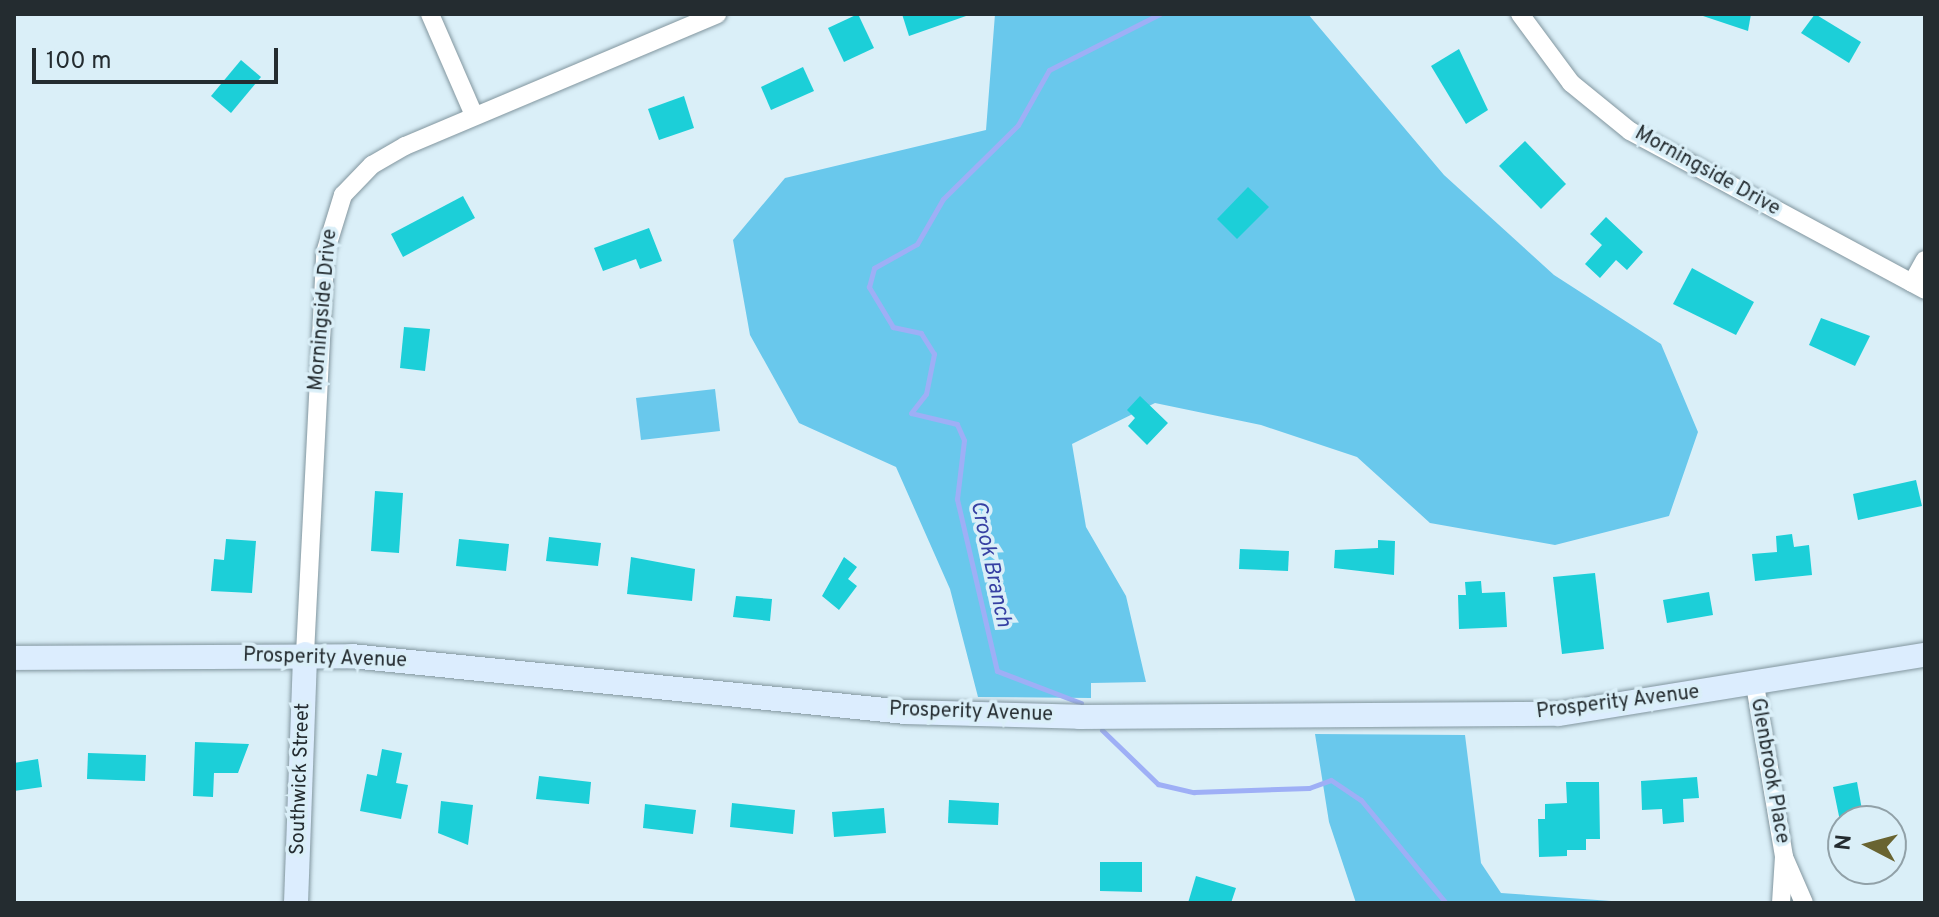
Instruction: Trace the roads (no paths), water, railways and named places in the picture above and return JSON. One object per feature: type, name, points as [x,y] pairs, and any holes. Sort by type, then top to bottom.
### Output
[{"type":"main road","name":"Prosperity Avenue","points":[[14,658],[305,654],[972,716],[1559,714],[1755,685],[1925,655]]},
{"type":"main road","name":"Southwick Street","points":[[296,903],[305,654]]},
{"type":"street","points":[[430,14],[474,115]]},
{"type":"street","name":"Morningside Drive","points":[[305,654],[318,336],[333,214],[372,165],[474,115],[717,14]]},
{"type":"street","name":"Morningside Drive","points":[[1520,14],[1571,83],[1630,131],[1918,287]]},
{"type":"street","points":[[1918,287],[1925,260]]},
{"type":"street","name":"Glenbrook Place","points":[[1755,685],[1784,857]]},
{"type":"street","points":[[1781,903],[1784,857]]},
{"type":"street","points":[[1784,857],[1804,903]]},
{"type":"waterway","name":"Crook Branch","points":[[1081,703],[997,671],[957,499],[964,440],[957,424],[911,413],[926,394],[934,354],[921,333],[893,327],[869,287],[874,268],[917,244],[943,199],[1018,125],[1049,70],[1160,14]]},
{"type":"waterway","name":"Crook Branch","points":[[1102,730],[1158,784],[1194,792],[1309,788],[1331,780],[1361,800],[1446,903]]}]
